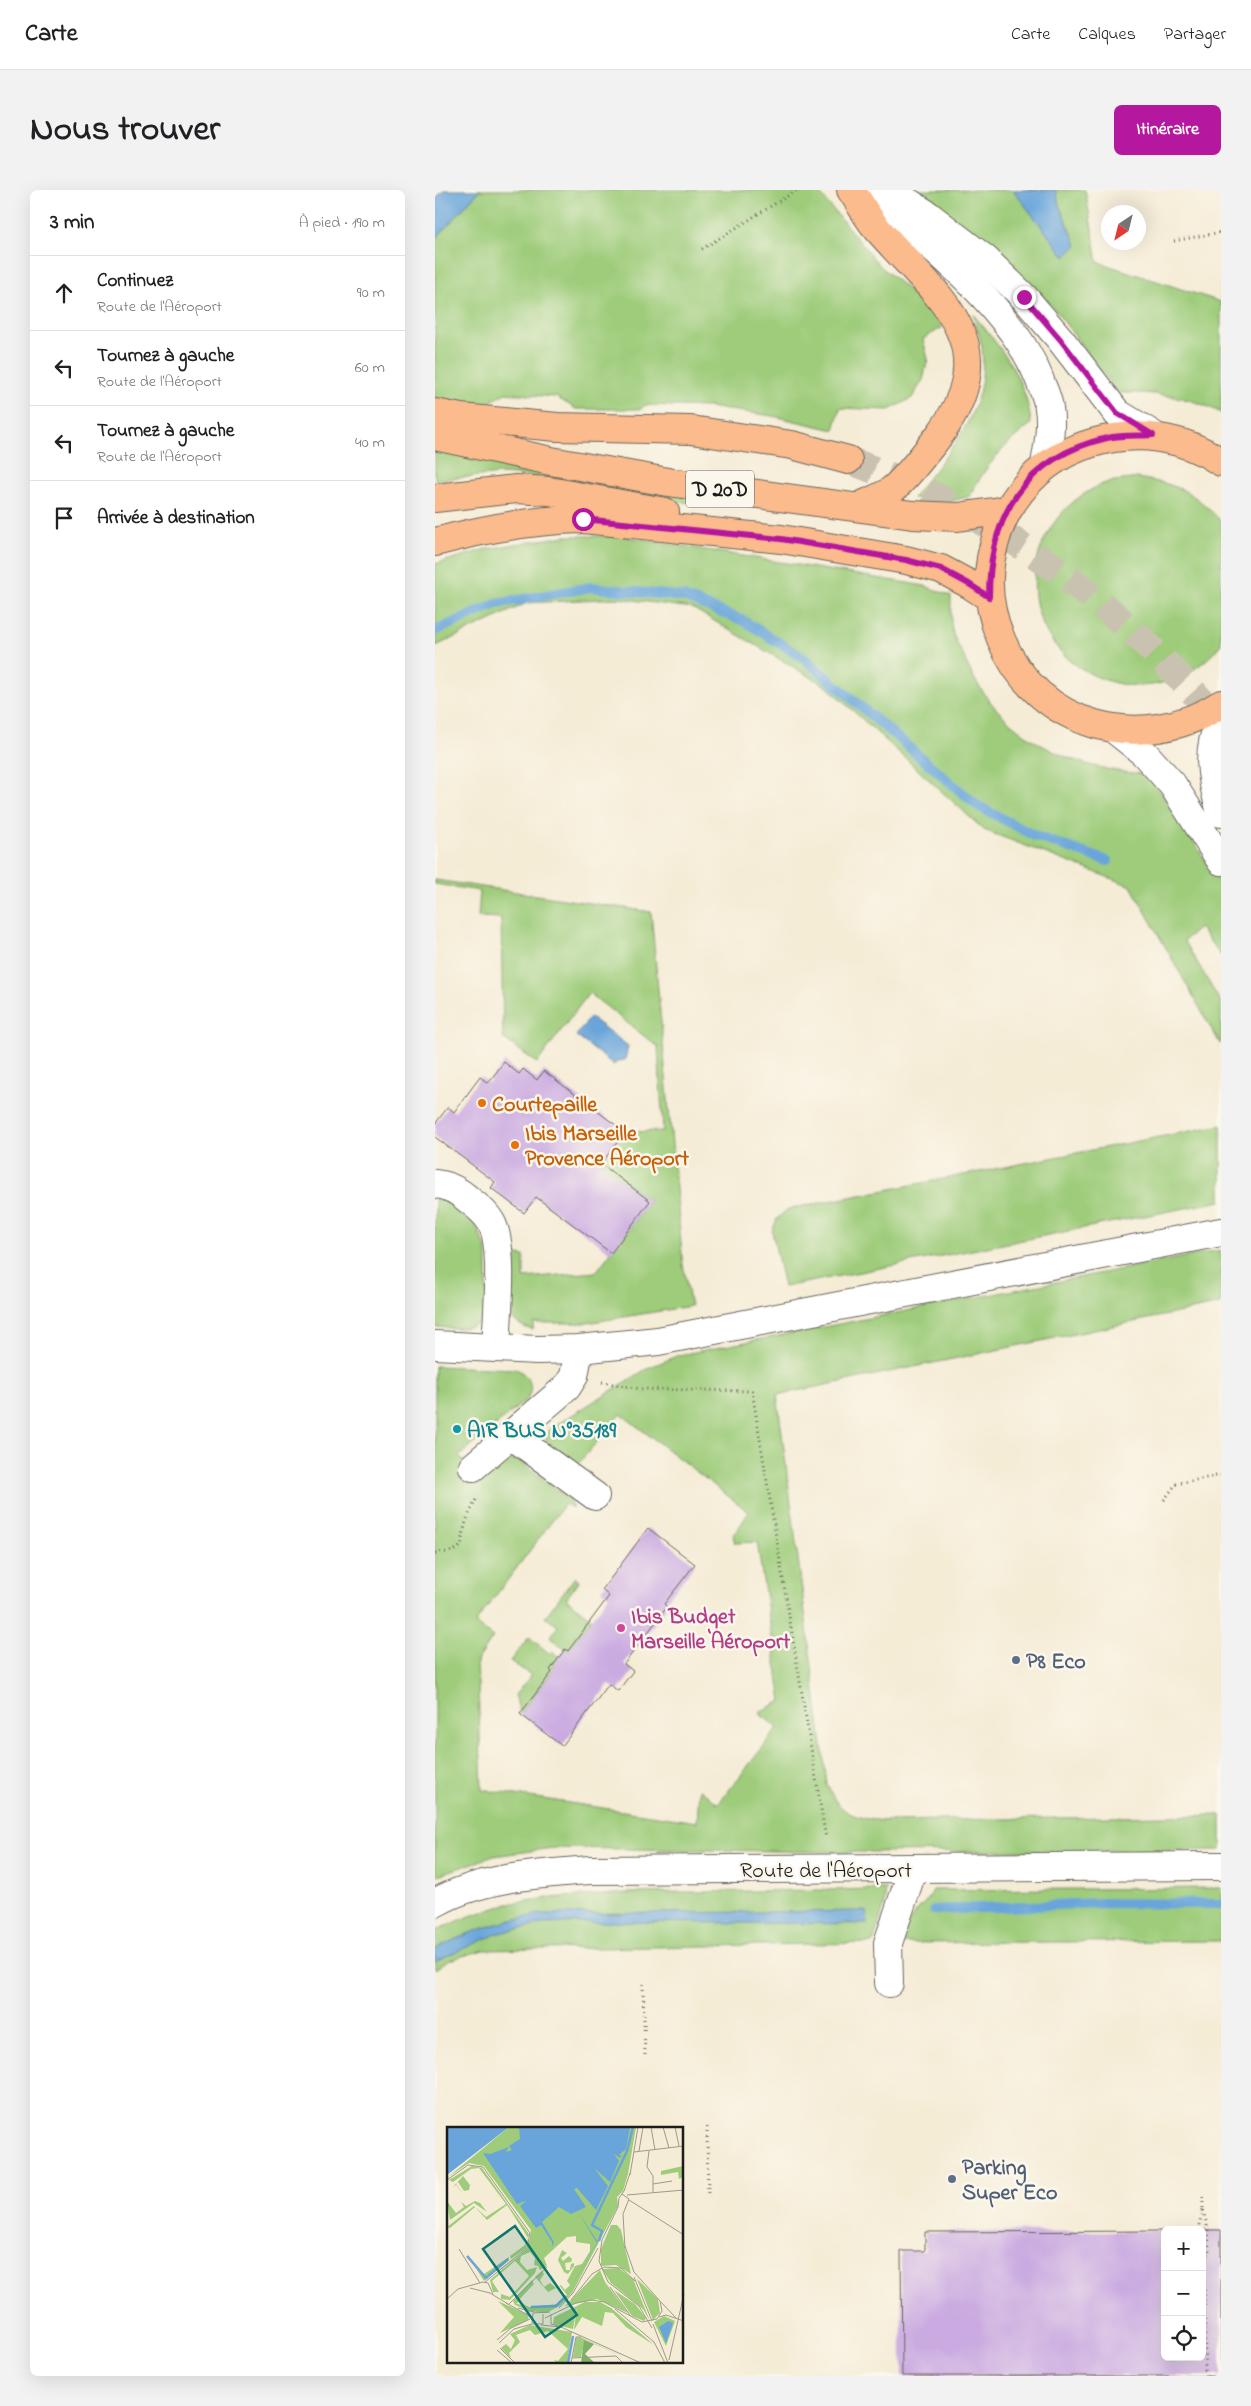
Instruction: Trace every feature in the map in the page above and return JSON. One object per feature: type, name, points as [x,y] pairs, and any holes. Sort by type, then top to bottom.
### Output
[{"type":"main road","points":[[851,190],[873,224],[947,305],[965,342],[967,373],[963,395],[948,423],[933,445],[890,492],[858,507]]},
{"type":"main road","points":[[435,414],[557,427],[691,430],[792,446],[848,460]]},
{"type":"main road","points":[[1221,462],[1181,442],[1153,435],[1109,438],[1076,448],[1045,465],[1024,486],[1007,510],[995,539],[989,571],[989,597],[996,628],[1008,656],[1030,686],[1059,709],[1087,722],[1114,729],[1144,730],[1173,726],[1203,715],[1221,704]]},
{"type":"main road","name":"D 20D","points":[[435,436],[551,461],[669,482],[913,515],[958,517],[1007,510]]},
{"type":"main road","points":[[435,498],[516,489],[549,491],[639,506],[781,539],[906,560],[941,569],[989,597]]},
{"type":"main road","name":"D 20D","points":[[435,542],[511,525],[551,520],[583,519],[781,539]]},
{"type":"street","points":[[865,190],[925,240],[990,303],[1025,351],[1039,378],[1049,407],[1050,439],[1045,465]]},
{"type":"street","points":[[889,190],[928,215],[985,259],[1024,297],[1060,339],[1117,413],[1153,435]]},
{"type":"street","points":[[1221,716],[1214,734],[1210,770],[1221,814]]},
{"type":"street","points":[[1114,729],[1144,753],[1172,784],[1221,861]]},
{"type":"street","points":[[435,1184],[445,1185],[461,1193],[491,1221],[497,1235],[496,1348]]},
{"type":"street","points":[[435,1345],[579,1349],[658,1341],[1221,1232]]},
{"type":"street","points":[[473,1467],[567,1387],[574,1376],[579,1349]]},
{"type":"street","points":[[511,1435],[595,1496]]},
{"type":"street","name":"Route de l'Aéroport","points":[[435,1903],[490,1882],[535,1874],[590,1870],[1221,1866]]},
{"type":"street","points":[[889,1983],[888,1943],[913,1869]]},
{"type":"path","points":[[702,249],[797,190]]},
{"type":"path","points":[[1174,241],[1221,232]]},
{"type":"path","points":[[574,1376],[641,1389],[752,1391],[831,1869]]},
{"type":"path","points":[[435,1554],[449,1553],[459,1548],[464,1538],[465,1526],[478,1494],[471,1479],[473,1467]]},
{"type":"path","points":[[1164,1500],[1176,1484],[1221,1474]]},
{"type":"path","points":[[643,1984],[645,2055]]},
{"type":"path","points":[[707,2127],[708,2198]]},
{"type":"path","points":[[1199,2226],[1203,2208],[1203,2194]]},
{"type":"path","points":[[1203,2208],[1208,2230],[1209,2254],[1204,2254],[1205,2376]]},
{"type":"green space","points":[[480,190],[817,190],[880,266],[921,301],[943,327],[923,339],[928,359],[923,380],[912,398],[889,410],[840,408],[834,430],[773,416],[709,407],[645,405],[641,409],[576,409],[556,397],[505,393],[483,406],[435,399],[435,239]]},
{"type":"green space","points":[[914,190],[1085,190],[1098,262],[1221,302],[1221,413],[1209,407],[1171,396],[1118,393],[1052,306],[986,242]]},
{"type":"green space","points":[[973,314],[1011,364],[1024,392],[1031,424],[996,456],[970,496],[952,501],[913,498],[953,446],[973,411],[983,370],[982,347]]},
{"type":"green space","points":[[435,447],[708,501],[707,506],[527,476],[501,474],[435,480]]},
{"type":"green space","points":[[1137,478],[1164,483],[1184,490],[1201,502],[1221,521],[1221,644],[1209,658],[1187,673],[1162,683],[1144,686],[1118,684],[1093,675],[1066,656],[1047,633],[1037,606],[1035,577],[1041,549],[1054,523],[1075,501],[1103,484]]},
{"type":"green space","points":[[565,536],[622,536],[925,586],[951,596],[951,622],[954,637],[976,682],[993,706],[1013,725],[1036,742],[1061,755],[1088,765],[1117,771],[1147,774],[1171,806],[1221,885],[1221,956],[1200,928],[1184,940],[1221,1003],[1220,1044],[1131,886],[984,830],[826,686],[692,608],[618,598],[527,603],[436,646],[435,564],[486,549]]},
{"type":"green space","points":[[435,880],[651,912],[683,1265],[691,1306],[587,1323],[534,1323],[533,1330],[517,1323],[513,1318],[508,1306],[507,1281],[514,1280],[512,1254],[524,1256],[524,1278],[596,1272],[650,1201],[600,1165],[624,1132],[663,1131],[658,1047],[589,993],[537,1063],[503,1038],[501,918],[478,917],[480,891],[435,884]]},
{"type":"green space","points":[[1221,1125],[1221,1201],[784,1287],[772,1231],[777,1219],[788,1209]]},
{"type":"green space","points":[[446,1197],[471,1215],[487,1250],[487,1312],[478,1323],[465,1328],[435,1327],[435,1198]]},
{"type":"green space","points":[[1221,1250],[1221,1304],[777,1395],[827,1784],[837,1803],[851,1814],[859,1817],[889,1821],[1221,1815],[1221,1850],[848,1852],[553,1848],[494,1856],[435,1876],[435,1366],[517,1369],[528,1378],[531,1390],[527,1399],[459,1456],[481,1482],[506,1460],[519,1460],[569,1499],[573,1508],[565,1504],[475,1623],[493,1637],[477,1661],[482,1790],[697,1822],[699,1789],[718,1804],[778,1728],[761,1715],[761,1711],[782,1701],[757,1542],[735,1543],[733,1536],[749,1512],[621,1414],[577,1465],[546,1442],[546,1435],[551,1428],[648,1368],[679,1355]]},
{"type":"green space","points":[[575,1577],[579,1581],[566,1599],[592,1619],[568,1651],[550,1637],[558,1626],[545,1617]]},
{"type":"green space","points":[[529,1637],[550,1654],[552,1652],[562,1659],[559,1658],[550,1670],[552,1672],[520,1714],[515,1695],[531,1675],[510,1661]]},
{"type":"green space","points":[[1221,1888],[1221,1941],[900,1943],[910,1920],[933,1890]]},
{"type":"green space","points":[[886,1889],[884,1906],[873,1943],[484,1950],[452,1959],[435,1969],[435,1931],[467,1917],[507,1904],[548,1898],[628,1893]]},
{"type":"water","points":[[444,190],[480,190],[435,239],[435,199]]},
{"type":"water","points":[[1013,190],[1056,190],[1059,205],[1077,245],[1065,257]]},
{"type":"water","points":[[590,1017],[628,1046],[625,1060],[617,1061],[614,1065],[576,1036]]},
{"type":"water","points":[[867,1911],[868,1924],[601,1922],[543,1924],[499,1933],[435,1961],[435,1950],[461,1937],[500,1923],[541,1914]]},
{"type":"building","points":[[504,1062],[519,1074],[523,1069],[537,1080],[544,1071],[625,1132],[601,1164],[650,1201],[611,1253],[536,1197],[524,1213],[491,1188],[495,1182],[435,1137],[435,1124],[448,1107],[454,1112],[480,1077],[488,1083]]},
{"type":"building","points":[[648,1528],[695,1564],[664,1604],[667,1607],[624,1664],[633,1671],[618,1691],[609,1684],[562,1746],[520,1714],[552,1672],[550,1670],[565,1649],[568,1651],[609,1596],[602,1590]]},
{"type":"building","points":[[1206,2230],[1221,2230],[1221,2376],[902,2376],[901,2251],[925,2251],[925,2232],[1161,2231],[1161,2361],[1206,2361]]},
{"type":"waterway","points":[[435,631],[496,604],[591,587],[684,597],[744,621],[805,659],[978,806],[1035,836],[1108,861]]},
{"type":"waterway","points":[[934,1910],[1100,1903],[1221,1904]]},
{"type":"tunnel","points":[[848,460],[912,485],[957,508],[1000,532],[1041,559],[1080,587],[1117,618],[1188,686],[1221,724]]},
{"type":"place","name":"Courtepaille","points":[[482,1103]]},
{"type":"place","name":"Ibis Marseille Provence Aéroport","points":[[515,1145]]},
{"type":"place","name":"AIR BUS N°35189","points":[[457,1429]]},
{"type":"place","name":"Ibis Budget Marseille Aéroport","points":[[621,1628]]},
{"type":"place","name":"P8 Eco","points":[[1016,1660]]},
{"type":"place","name":"Parking Super Eco","points":[[952,2179]]},
{"type":"route","points":[[583,519],[781,539],[906,560],[941,569],[989,597],[989,571],[995,539],[1007,510],[1024,486],[1045,465],[1076,448],[1109,438],[1153,435],[1132,424],[1117,413],[1060,339],[1024,297]]}]
